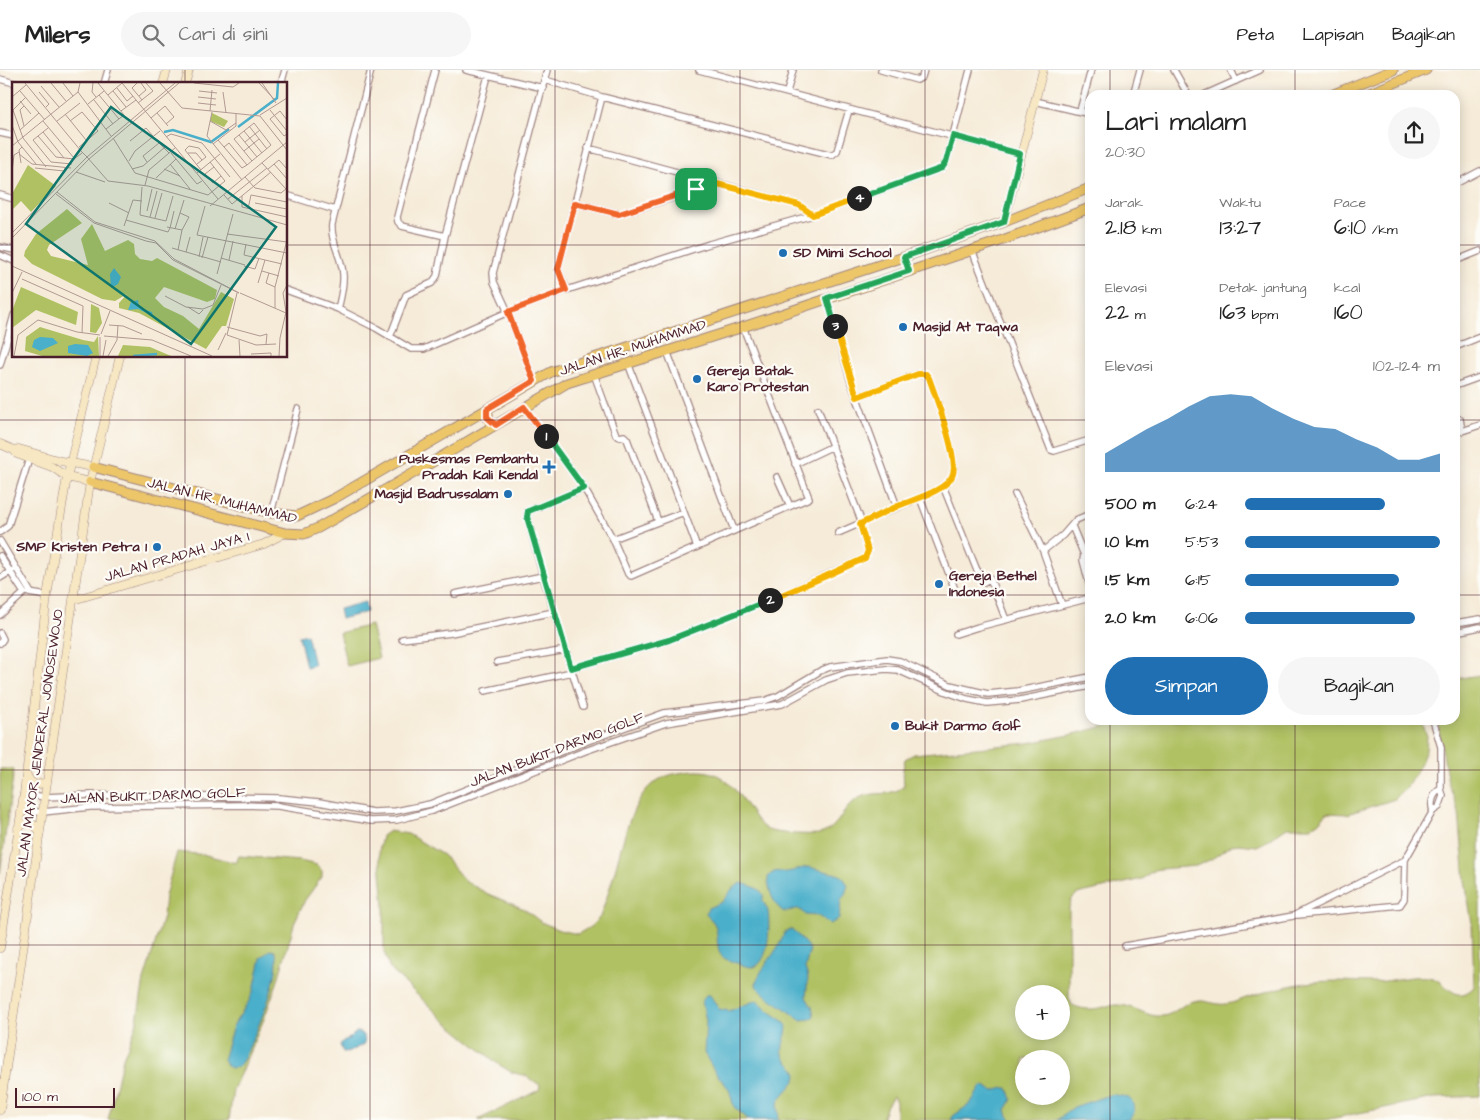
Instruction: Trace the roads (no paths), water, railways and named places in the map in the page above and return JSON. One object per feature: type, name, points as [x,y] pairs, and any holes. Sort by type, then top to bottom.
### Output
[{"type":"main road","points":[[1004,222],[1043,70]]},
{"type":"main road","points":[[1343,90],[1393,70]]},
{"type":"main road","points":[[1377,90],[1426,70]]},
{"type":"main road","name":"JALAN HR. MUHAMMAD","points":[[93,468],[272,513],[297,516],[335,498],[551,372],[904,257],[1004,222],[1085,190]]},
{"type":"main road","name":"JALAN HR. MUHAMMAD","points":[[90,482],[285,533],[304,534],[390,488],[567,383],[972,250],[1085,210]]},
{"type":"main road","points":[[904,257],[909,271]]},
{"type":"main road","points":[[767,302],[767,308],[773,316]]},
{"type":"main road","points":[[746,309],[750,314],[747,325]]},
{"type":"main road","name":"JALAN MAYOR JENDERAL JONOSEWOJO","points":[[0,948],[24,794],[47,596],[70,462],[96,358]]},
{"type":"main road","name":"JALAN MAYOR JENDERAL JONOSEWOJO","points":[[0,1110],[90,482],[120,358]]},
{"type":"main road","points":[[487,409],[489,420],[496,425]]},
{"type":"main road","points":[[0,444],[14,450],[17,454],[59,470],[67,477],[90,482]]},
{"type":"main road","points":[[14,450],[19,449],[93,468]]},
{"type":"main road","name":"JALAN PRADAH JAYA I","points":[[73,600],[264,544],[285,533]]},
{"type":"main road","points":[[26,774],[30,782],[36,785],[47,782]]},
{"type":"main road","points":[[18,828],[22,824],[29,822],[35,825],[40,832]]},
{"type":"main road","points":[[0,1065],[8,1060]]},
{"type":"street","points":[[338,309],[343,288],[343,272],[332,234],[332,224],[371,70]]},
{"type":"street","points":[[435,70],[397,217],[398,222],[402,226],[444,236]]},
{"type":"street","points":[[466,70],[543,88]]},
{"type":"street","points":[[534,381],[492,274],[547,70]]},
{"type":"street","points":[[699,70],[1020,154]]},
{"type":"street","points":[[787,92],[792,70]]},
{"type":"street","points":[[882,70],[917,80],[922,77],[924,70]]},
{"type":"street","points":[[288,291],[338,309],[376,328],[411,349],[424,348],[508,312],[566,290],[709,244],[813,215],[942,168],[946,162],[970,70]]},
{"type":"street","points":[[1086,90],[1091,70]]},
{"type":"street","points":[[1134,90],[1140,70]]},
{"type":"street","points":[[1174,70],[1185,90]]},
{"type":"street","points":[[1231,70],[1236,82]]},
{"type":"street","points":[[1216,90],[1260,70]]},
{"type":"street","points":[[390,337],[406,295],[435,280],[444,236],[488,76]]},
{"type":"street","points":[[545,80],[602,97],[832,155],[836,151],[849,110]]},
{"type":"street","points":[[1080,111],[1085,92]]},
{"type":"street","points":[[566,290],[558,269],[602,97]]},
{"type":"street","points":[[1035,100],[1085,112]]},
{"type":"street","points":[[588,148],[799,205],[813,215]]},
{"type":"street","points":[[1460,181],[1480,171]]},
{"type":"street","points":[[575,203],[605,212],[624,213],[692,192],[700,187],[702,180]]},
{"type":"street","points":[[288,196],[335,210]]},
{"type":"street","points":[[972,250],[1051,450],[1054,451],[1085,442]]},
{"type":"street","points":[[1460,259],[1480,251]]},
{"type":"street","points":[[0,256],[12,260]]},
{"type":"street","points":[[827,298],[857,397],[897,507]]},
{"type":"street","points":[[0,364],[12,322]]},
{"type":"street","points":[[524,407],[584,488],[613,540],[628,574],[631,576],[807,500],[809,496],[795,464],[747,325]]},
{"type":"street","points":[[1460,345],[1480,337]]},
{"type":"street","points":[[667,351],[734,530]]},
{"type":"street","points":[[628,363],[697,547]]},
{"type":"street","points":[[594,374],[616,434],[627,439],[658,521]]},
{"type":"street","points":[[838,533],[920,498],[943,486],[953,475],[953,461],[943,419],[926,374],[918,374],[857,397]]},
{"type":"street","points":[[1460,384],[1480,377]]},
{"type":"street","points":[[272,513],[298,409]]},
{"type":"street","points":[[484,691],[572,670],[669,640],[780,596],[865,558],[868,551],[861,523],[818,409]]},
{"type":"street","points":[[1460,420],[1462,432],[1480,425]]},
{"type":"street","points":[[795,464],[833,446]]},
{"type":"street","points":[[0,532],[8,526],[29,458]]},
{"type":"street","points":[[777,477],[790,506]]},
{"type":"street","points":[[943,486],[976,568],[984,581],[990,578],[1006,620]]},
{"type":"street","points":[[583,707],[527,517],[528,511],[584,488]]},
{"type":"street","points":[[1015,494],[1043,551],[1062,605]]},
{"type":"street","points":[[920,498],[954,587]]},
{"type":"street","points":[[613,540],[684,512]]},
{"type":"street","points":[[1043,551],[1072,526],[1076,520],[1085,516]]},
{"type":"street","points":[[0,524],[8,526]]},
{"type":"street","points":[[1072,526],[1084,555],[1085,568]]},
{"type":"street","points":[[0,541],[24,593]]},
{"type":"street","points":[[0,556],[31,593]]},
{"type":"street","points":[[0,578],[13,570]]},
{"type":"street","points":[[455,594],[543,576]]},
{"type":"street","points":[[0,615],[24,593],[47,596]]},
{"type":"street","points":[[956,634],[1085,599]]},
{"type":"street","points":[[402,640],[451,633],[554,612]]},
{"type":"street","points":[[1460,622],[1480,619]]},
{"type":"street","points":[[1460,631],[1480,628]]},
{"type":"street","points":[[0,633],[3,639],[0,643]]},
{"type":"street","points":[[497,662],[566,650]]},
{"type":"street","name":"JALAN BUKIT DARMO GOLF","points":[[24,794],[45,797],[279,798],[319,802],[373,812],[396,811],[430,804],[582,743],[664,713],[764,701],[778,696],[820,670],[830,667],[887,659],[900,661],[950,685],[988,694],[1018,692],[1085,677]]},
{"type":"street","name":"JALAN BUKIT DARMO GOLF","points":[[21,812],[115,806],[278,806],[371,821],[397,820],[432,811],[585,751],[666,723],[782,704],[826,680],[847,674],[886,669],[898,670],[967,700],[987,703],[1020,700],[1085,687]]},
{"type":"street","points":[[1125,946],[1293,916],[1400,904],[1404,899],[1405,860],[1432,811],[1439,807],[1443,796],[1441,789],[1441,747],[1434,725]]},
{"type":"street","points":[[74,796],[76,808]]},
{"type":"street","points":[[115,796],[115,806]]},
{"type":"street","points":[[1293,916],[1405,860]]},
{"type":"water","points":[[365,602],[367,612],[341,619],[339,609]]},
{"type":"water","points":[[307,634],[314,665],[306,667],[299,636]]},
{"type":"water","points":[[808,867],[842,876],[848,885],[841,900],[839,919],[830,924],[818,916],[805,915],[798,909],[784,912],[777,905],[770,892],[768,877],[771,874]]},
{"type":"water","points":[[741,883],[753,886],[760,891],[768,911],[769,934],[766,951],[759,964],[753,967],[723,958],[720,954],[716,927],[706,914],[708,908],[722,902],[732,889]]},
{"type":"water","points":[[791,929],[810,949],[805,968],[808,977],[806,997],[812,1007],[814,1016],[811,1019],[801,1020],[766,996],[756,986],[760,974],[784,933]]},
{"type":"water","points":[[270,950],[275,951],[277,960],[272,989],[243,1060],[238,1067],[229,1067],[223,1060],[233,1026],[254,990],[261,958]]},
{"type":"water","points":[[706,995],[710,995],[719,1009],[729,1011],[757,1000],[785,1022],[787,1027],[783,1054],[795,1069],[797,1076],[779,1101],[778,1120],[749,1120],[734,1107],[729,1089],[715,1072],[704,1053],[706,1021],[702,1001]]},
{"type":"water","points":[[356,1032],[363,1036],[364,1044],[349,1052],[343,1052],[340,1045]]},
{"type":"water","points":[[984,1086],[993,1091],[1008,1088],[1012,1099],[1006,1110],[1012,1120],[951,1120],[953,1116],[970,1104],[981,1087]]},
{"type":"water","points":[[1112,1094],[1128,1098],[1132,1102],[1134,1112],[1129,1120],[1057,1120],[1074,1107]]},
{"type":"place","name":"SD Mimi School","points":[[783,253]]},
{"type":"place","name":"Masjid At Taqwa","points":[[903,327]]},
{"type":"place","name":"Gereja Batak Karo Protestan","points":[[697,379]]},
{"type":"place","name":"Puskesmas Pembantu Pradah Kali Kendal","points":[[549,467]]},
{"type":"place","name":"Masjid Badrussalam","points":[[508,494]]},
{"type":"place","name":"SMP Kristen Petra 1","points":[[157,547]]},
{"type":"place","name":"Gereja Bethel Indonesia","points":[[939,584]]},
{"type":"place","name":"Bukit Darmo Golf","points":[[895,726]]}]
